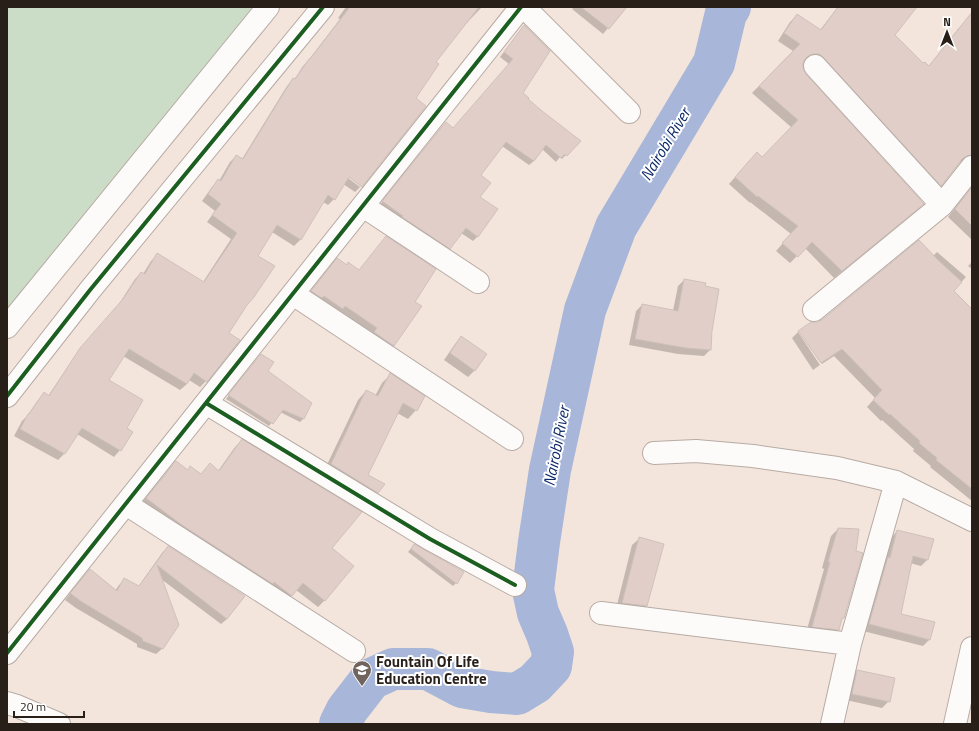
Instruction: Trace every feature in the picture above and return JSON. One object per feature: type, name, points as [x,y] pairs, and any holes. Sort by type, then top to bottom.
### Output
[{"type":"street","points":[[7,327],[268,7]]},
{"type":"street","points":[[7,396],[90,290],[323,7]]},
{"type":"street","points":[[7,653],[522,7],[629,112]]},
{"type":"street","points":[[815,66],[942,205]]},
{"type":"street","points":[[814,310],[942,205],[972,167]]},
{"type":"street","points":[[363,206],[478,282]]},
{"type":"street","points":[[293,294],[512,439]]},
{"type":"street","points":[[206,403],[430,539],[515,585]]},
{"type":"street","points":[[654,453],[696,451],[753,456],[837,468],[896,482],[972,520]]},
{"type":"street","points":[[832,724],[850,644],[896,482]]},
{"type":"street","points":[[126,504],[354,651]]},
{"type":"street","points":[[601,613],[850,644]]},
{"type":"street","points":[[955,724],[972,648]]},
{"type":"street","points":[[7,703],[59,724]]},
{"type":"green space","points":[[7,7],[255,7],[7,316]]},
{"type":"building","points":[[350,7],[479,7],[436,62],[439,64],[416,98],[426,106],[362,187],[349,177],[335,200],[328,195],[301,240],[277,225],[258,256],[275,266],[229,333],[240,340],[207,382],[194,373],[187,384],[129,349],[109,380],[143,400],[127,428],[133,432],[121,451],[82,428],[65,454],[20,429],[28,414],[44,392],[49,396],[80,348],[123,299],[141,272],[145,274],[157,253],[204,282],[237,233],[212,215],[221,204],[208,194],[218,179],[221,181],[236,155],[243,159],[293,78],[295,79]]},
{"type":"building","points":[[581,7],[627,7],[609,29]]},
{"type":"building","points":[[838,7],[917,7],[895,35],[923,63],[925,62],[929,66],[972,12],[972,155],[962,159],[941,186],[824,58],[819,54],[813,54],[807,57],[803,62],[803,68],[806,74],[924,204],[842,271],[812,242],[798,257],[782,243],[798,226],[758,196],[757,197],[735,177],[757,152],[762,157],[798,120],[759,86],[800,44],[784,33],[797,14],[821,30]]},
{"type":"building","points":[[524,25],[550,51],[523,93],[542,111],[581,141],[567,156],[565,154],[561,158],[546,145],[534,161],[506,142],[481,175],[491,183],[480,197],[498,209],[478,237],[466,228],[450,249],[402,217],[403,216],[382,201],[446,122],[453,128],[513,59],[504,52]]},
{"type":"building","points":[[972,187],[972,226],[955,209]]},
{"type":"building","points":[[386,236],[436,269],[415,302],[422,306],[394,346],[374,332],[377,328],[345,306],[343,309],[324,296],[322,298],[311,291],[337,258],[347,265],[348,262],[359,270]]},
{"type":"building","points":[[919,240],[962,282],[954,291],[972,309],[972,489],[936,460],[937,458],[919,443],[920,441],[873,400],[882,390],[842,349],[821,363],[798,331],[811,322],[822,320]]},
{"type":"building","points":[[684,279],[706,283],[705,286],[719,289],[712,331],[711,350],[686,348],[635,339],[642,304],[678,311]]},
{"type":"building","points":[[461,336],[487,354],[475,371],[450,353]]},
{"type":"building","points":[[261,354],[274,362],[268,371],[312,403],[304,419],[283,410],[273,424],[228,395]]},
{"type":"building","points":[[390,373],[425,396],[417,411],[403,403],[368,475],[385,484],[378,493],[331,464],[366,390],[378,396]]},
{"type":"building","points":[[242,439],[362,512],[332,548],[354,566],[325,601],[303,583],[292,596],[274,582],[273,584],[182,525],[146,498],[176,461],[188,470],[190,466],[201,474],[210,463],[219,471]]},
{"type":"building","points":[[838,528],[859,529],[856,551],[863,553],[844,618],[842,618],[839,630],[812,627],[830,562],[828,562]]},
{"type":"building","points":[[897,530],[934,539],[928,560],[913,556],[901,614],[935,622],[930,640],[869,624],[888,557],[890,558]]},
{"type":"building","points":[[639,537],[664,544],[647,606],[622,603]]},
{"type":"building","points":[[414,544],[464,572],[457,584],[411,549]]},
{"type":"building","points":[[168,546],[245,596],[227,619],[157,565],[179,625],[163,649],[143,641],[142,638],[82,602],[70,593],[90,569],[117,591],[124,578],[139,586]]},
{"type":"building","points":[[857,670],[895,678],[890,702],[852,694]]},
{"type":"waterway","name":"Nairobi River","points":[[340,724],[347,710],[371,679],[393,669],[428,669],[462,687],[491,692],[517,694],[535,683],[551,666],[553,652],[538,613],[533,590],[550,470],[585,310],[616,227],[714,63],[726,13],[730,7]]},
{"type":"cycle path","points":[[7,396],[90,290],[323,7]]},
{"type":"cycle path","points":[[7,653],[521,7]]},
{"type":"cycle path","points":[[206,403],[430,539],[515,585]]},
{"type":"place","name":"Fountain Of Life Education Centre","points":[[362,687]]}]
